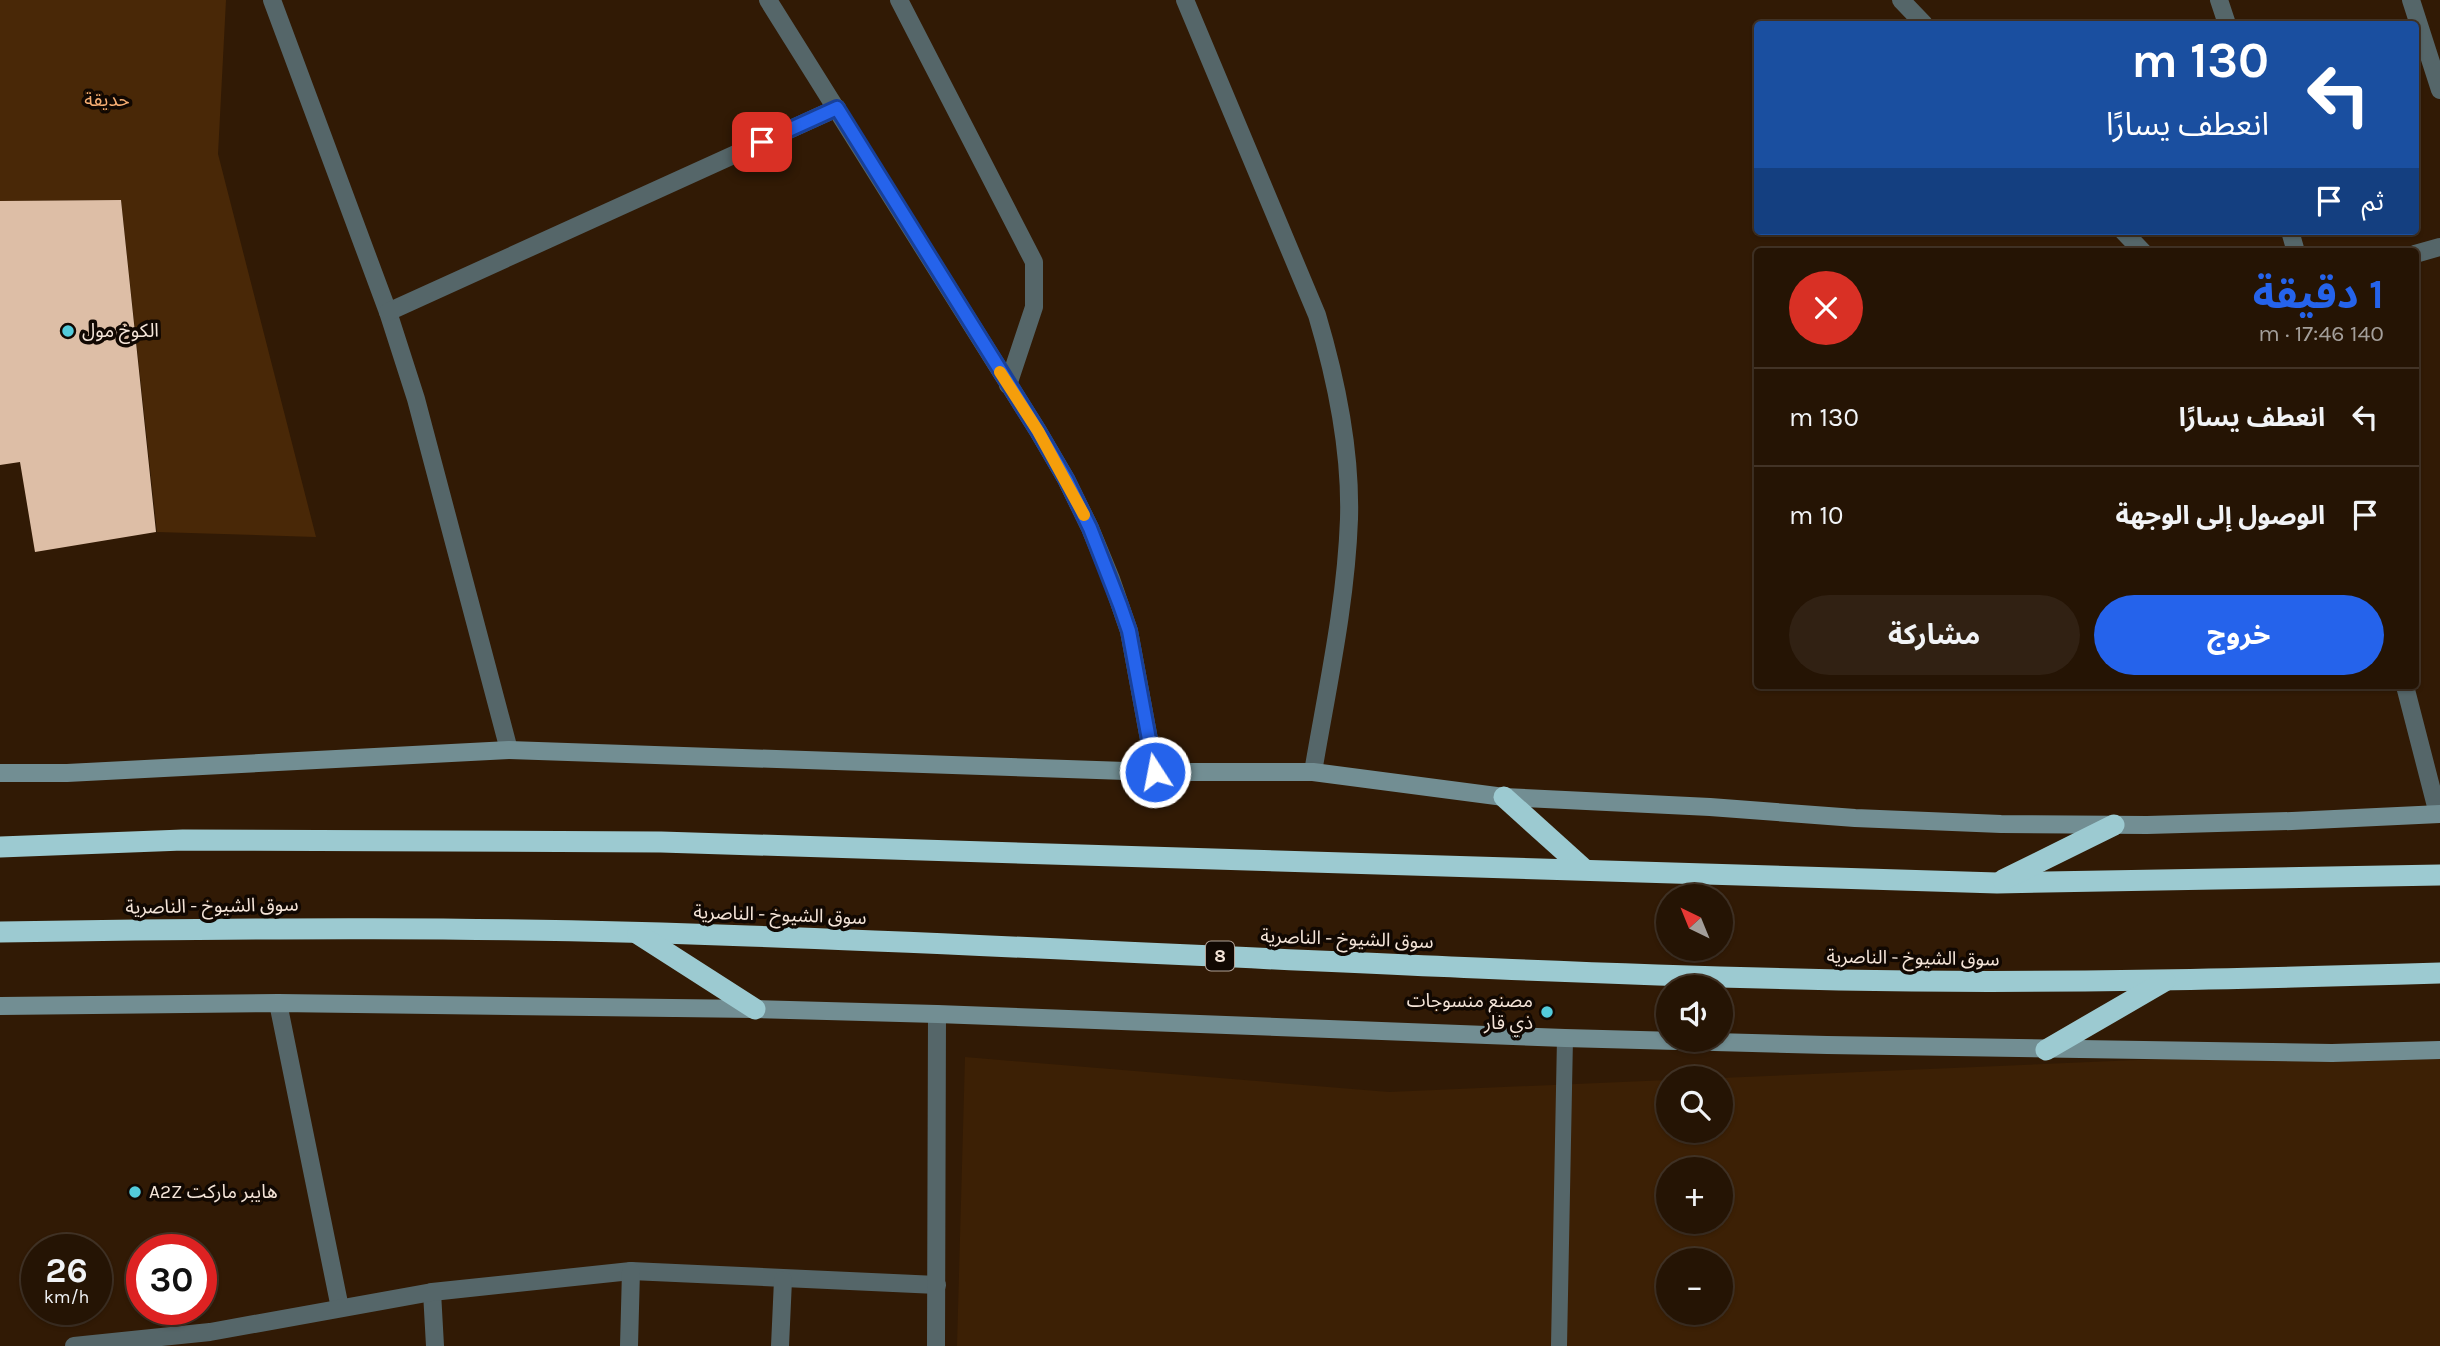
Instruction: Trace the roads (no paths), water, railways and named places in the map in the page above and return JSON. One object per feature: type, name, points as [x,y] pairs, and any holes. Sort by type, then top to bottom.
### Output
[{"type":"highway","points":[[1504,797],[1584,869]]},
{"type":"highway","points":[[1997,883],[2114,825]]},
{"type":"highway","points":[[0,847],[196,839],[661,842],[1997,883],[2440,875]]},
{"type":"highway","name":"سوق الشيوخ - الناصرية","points":[[0,932],[357,928],[636,932],[1684,976],[2006,982],[2440,973]]},
{"type":"highway","points":[[636,932],[755,1009]]},
{"type":"highway","points":[[2046,1050],[2166,980]]},
{"type":"main road","points":[[0,773],[67,773],[509,750],[1155,772],[1313,772],[1504,797],[2001,824],[2114,825],[2292,821],[2439,814]]},
{"type":"main road","points":[[0,1006],[278,1003],[755,1009],[1565,1038],[2046,1050],[2332,1053],[2440,1049]]},
{"type":"street","points":[[272,0],[388,312],[416,399],[509,750]]},
{"type":"street","points":[[768,0],[1066,479],[1090,528],[1129,631],[1155,772]]},
{"type":"street","points":[[899,0],[1034,262],[1034,307],[1008,385]]},
{"type":"street","points":[[1185,0],[1317,316],[1332,365],[1342,416],[1348,493],[1345,571],[1313,772]]},
{"type":"street","points":[[1901,0],[1921,21]]},
{"type":"street","points":[[2219,0],[2226,21]]},
{"type":"street","points":[[2411,0],[2418,21]]},
{"type":"street","points":[[2419,25],[2440,90]]},
{"type":"street","points":[[388,312],[837,108]]},
{"type":"street","points":[[2127,235],[2139,248]]},
{"type":"street","points":[[2419,253],[2440,247]]},
{"type":"street","points":[[2406,689],[2439,814]]},
{"type":"street","points":[[278,1003],[340,1308]]},
{"type":"street","points":[[936,1346],[937,1014]]},
{"type":"street","points":[[74,1346],[211,1339],[340,1308],[432,1292],[631,1271],[937,1285]]},
{"type":"street","points":[[629,1346],[631,1271]]},
{"type":"street","points":[[780,1346],[783,1280]]},
{"type":"street","points":[[432,1292],[435,1346]]},
{"type":"lane","points":[[1559,1346],[1565,1038]]},
{"type":"place","name":"الكوخ مول","points":[[68,331]]},
{"type":"place","name":"مصنع منسوجات ذي قار","points":[[1547,1012]]},
{"type":"place","name":"A2Z هايبر ماركت","points":[[135,1192]]},
{"type":"park label","name":"حديقة","points":[[107,100]]}]
